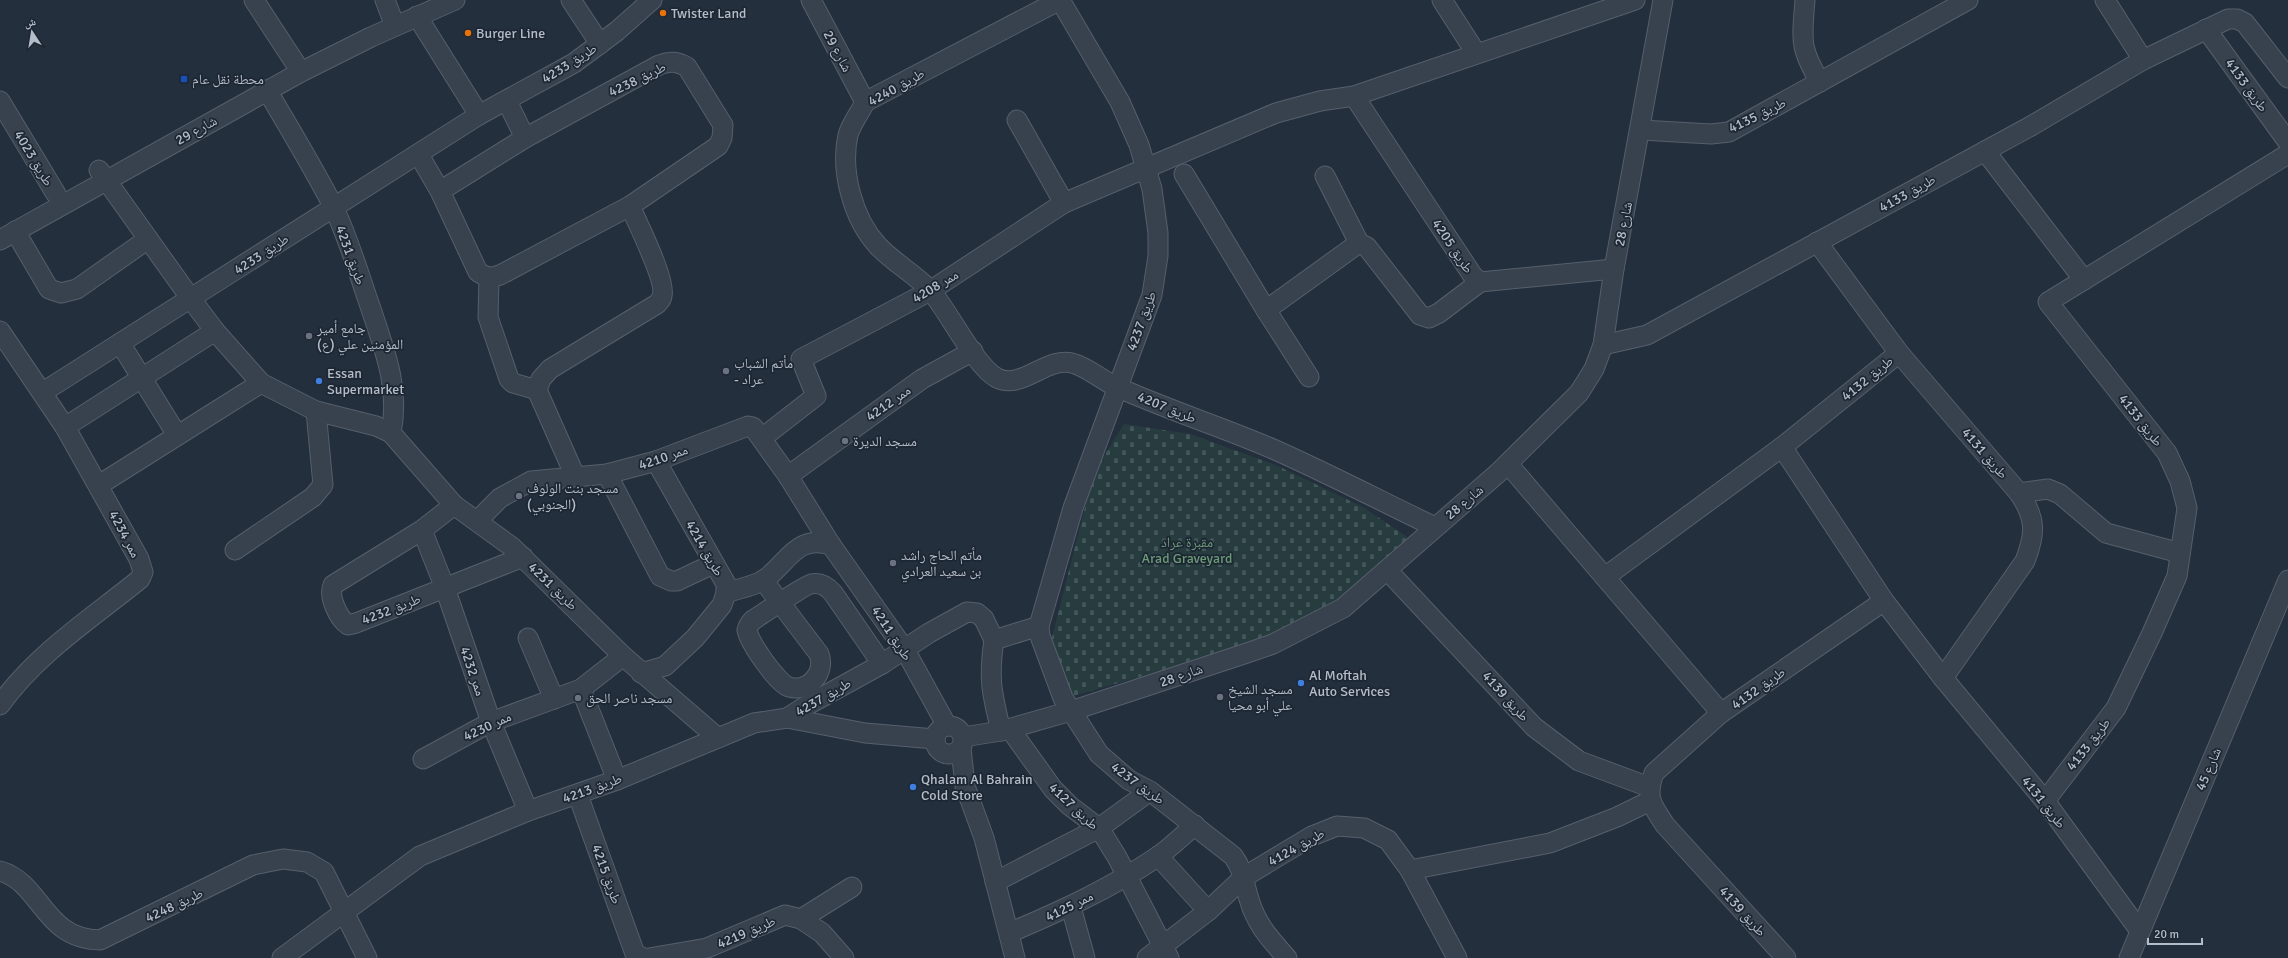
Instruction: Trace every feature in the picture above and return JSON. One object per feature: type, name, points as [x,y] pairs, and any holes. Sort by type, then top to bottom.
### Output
[{"type":"street","points":[[254,0],[298,67]]},
{"type":"street","name":"شارع 29","points":[[5,232],[102,175],[391,14],[432,0]]},
{"type":"street","name":"شارع 29","points":[[391,14],[417,16],[455,0]]},
{"type":"street","points":[[571,0],[600,44]]},
{"type":"street","name":"طريق 4233","points":[[43,392],[334,207],[419,155],[479,115],[574,63],[600,44],[652,0]]},
{"type":"street","name":"شارع 29","points":[[811,0],[865,102]]},
{"type":"street","name":"طريق 4240","points":[[930,291],[877,245],[862,221],[852,197],[847,173],[846,150],[849,133],[865,102],[1060,0]]},
{"type":"street","name":"طريق 4237","points":[[1060,0],[1120,102],[1147,167],[1156,211],[1158,256],[1152,295],[1116,387],[1073,508],[1039,626],[1044,651],[1063,698],[1099,754],[1129,780],[1150,791],[1195,825],[1233,856],[1241,866],[1249,899],[1263,931],[1287,958]]},
{"type":"street","points":[[1442,0],[1476,53]]},
{"type":"street","points":[[1147,167],[1276,114],[1320,101],[1354,96],[1476,53],[1635,0]]},
{"type":"street","name":"شارع 28","points":[[950,741],[1006,730],[1071,711],[1273,644],[1343,608],[1508,464],[1579,393],[1594,369],[1603,345],[1614,269],[1641,130],[1647,83],[1663,0]]},
{"type":"street","points":[[1805,0],[1802,46],[1807,60],[1820,82]]},
{"type":"street","name":"طريق 4135","points":[[1641,130],[1711,134],[1729,132],[1968,0]]},
{"type":"street","points":[[2105,0],[2143,60]]},
{"type":"street","points":[[417,16],[479,115]]},
{"type":"street","name":"طريق 4133","points":[[1603,345],[1647,335],[1985,151],[2143,60],[2228,19],[2237,19],[2245,23],[2288,78]]},
{"type":"street","name":"طريق 4133","points":[[2206,29],[2288,142]]},
{"type":"street","name":"طريق 4238","points":[[440,191],[525,138],[659,65],[669,62],[679,62],[687,67],[723,125],[722,138],[718,146],[630,206],[500,275],[489,278]]},
{"type":"street","name":"شارع 29","points":[[5,232],[56,194],[102,175],[267,90],[298,67]]},
{"type":"street","name":"طريق 4231","points":[[267,90],[334,207],[379,332],[394,387],[395,414],[391,433]]},
{"type":"street","name":"طريق 4205","points":[[1354,96],[1472,276],[1480,282],[1614,269]]},
{"type":"street","name":"طريق 4023","points":[[0,101],[56,194]]},
{"type":"street","points":[[507,101],[525,138]]},
{"type":"street","points":[[1017,120],[1064,203]]},
{"type":"street","points":[[1985,151],[2084,280]]},
{"type":"street","name":"طريق 4133","points":[[2045,801],[2116,708],[2152,633],[2177,576],[2187,508],[2180,481],[2167,453],[2048,302],[2288,154]]},
{"type":"street","points":[[419,155],[440,191],[478,272],[489,278],[488,317],[509,379],[512,384],[537,390]]},
{"type":"street","name":"ممر 4208","points":[[816,392],[801,359],[930,291],[1064,203],[1147,167]]},
{"type":"street","points":[[1184,174],[1266,310],[1309,377]]},
{"type":"street","name":"طريق 4231","points":[[102,175],[215,331],[261,383],[316,411],[376,426],[391,433],[454,505],[478,520],[523,557],[641,673],[718,738]]},
{"type":"street","points":[[1325,176],[1359,243],[1367,247],[1420,315],[1429,318],[1439,313],[1480,282]]},
{"type":"street","points":[[574,476],[537,390],[541,379],[550,369],[657,304],[662,296],[663,288],[650,250],[630,206]]},
{"type":"street","points":[[5,232],[49,289],[61,293],[77,289],[148,239]]},
{"type":"street","name":"طريق 4131","points":[[1817,242],[1899,353],[2019,493],[2031,510],[2033,531],[2031,547],[2025,561],[1943,678]]},
{"type":"street","points":[[1266,310],[1359,243]]},
{"type":"street","name":"طريق 4207","points":[[930,291],[991,374],[1000,380],[1008,381],[1018,379],[1058,363],[1066,362],[1074,364],[1116,387],[1273,449],[1435,527]]},
{"type":"street","name":"ممر 4234","points":[[0,331],[43,392],[100,485],[139,559],[143,572],[140,579],[51,651],[8,693],[0,705]]},
{"type":"street","points":[[65,427],[215,331]]},
{"type":"street","points":[[120,344],[177,435]]},
{"type":"street","name":"ممر 4212","points":[[788,476],[922,380],[973,351]]},
{"type":"street","name":"طريق 4132","points":[[1605,577],[1782,447],[1899,353]]},
{"type":"street","points":[[100,485],[261,383]]},
{"type":"street","name":"ممر 4210","points":[[478,520],[500,498],[531,481],[607,474],[755,432],[813,399],[816,396],[816,392]]},
{"type":"street","points":[[235,550],[313,497],[323,485],[316,411]]},
{"type":"street","name":"طريق 4211","points":[[755,432],[788,476],[831,545],[905,650],[950,741]]},
{"type":"street","name":"طريق 4131","points":[[1782,447],[1884,601],[1943,678],[2045,801],[2140,931]]},
{"type":"street","name":"طريق 4214","points":[[641,673],[665,666],[681,653],[717,614],[726,593],[726,584],[713,564],[656,460]]},
{"type":"street","name":"طريق 4132","points":[[1508,464],[1721,713],[1884,601]]},
{"type":"street","points":[[607,474],[660,576],[671,581],[677,581],[713,564]]},
{"type":"street","points":[[2019,493],[2048,489],[2060,494],[2106,532],[2180,553]]},
{"type":"street","name":"طريق 4232","points":[[454,505],[422,530],[333,584],[331,590],[332,597],[342,621],[348,625],[523,557]]},
{"type":"street","name":"ممر 4232","points":[[422,530],[445,588],[491,722],[528,811]]},
{"type":"street","points":[[726,593],[763,580],[794,550],[807,544],[822,542],[831,545]]},
{"type":"street","name":"طريق 4139","points":[[1387,570],[1534,727],[1579,761],[1649,794],[1665,825],[1786,958]]},
{"type":"street","points":[[763,580],[780,604],[819,654],[822,665],[818,676],[805,686],[795,688],[785,685],[776,677],[748,636],[747,630],[752,621],[780,604],[805,585],[823,585],[833,593],[882,664]]},
{"type":"street","name":"شارع 45","points":[[2129,958],[2288,580]]},
{"type":"street","name":"طريق 4237","points":[[787,718],[833,690],[882,664],[929,633],[967,612],[977,613],[984,619],[994,640]]},
{"type":"street","points":[[1006,730],[990,688],[990,667],[994,640],[1039,626]]},
{"type":"street","points":[[528,638],[554,699]]},
{"type":"street","name":"ممر 4230","points":[[423,759],[491,722],[581,689],[623,656]]},
{"type":"street","points":[[821,670],[833,690]]},
{"type":"street","points":[[581,689],[617,780]]},
{"type":"street","points":[[1410,870],[1550,843],[1617,818],[1649,794],[1654,774],[1721,713]]},
{"type":"street","name":"طريق 4213","points":[[282,958],[420,856],[528,811],[578,795],[617,780],[754,723],[787,718],[865,733],[950,741]]},
{"type":"street","name":"طريق 4127","points":[[1006,730],[1053,789],[1070,806],[1099,828],[1127,876]]},
{"type":"street","points":[[950,741],[955,778],[965,786],[984,838],[1016,956]]},
{"type":"street","points":[[995,882],[1099,828],[1150,791]]},
{"type":"street","name":"طريق 4215","points":[[578,795],[643,956]]},
{"type":"street","points":[[1167,952],[1127,876],[1158,856],[1195,825]]},
{"type":"street","name":"طريق 4124","points":[[1147,958],[1167,952],[1244,877],[1312,836],[1337,826],[1364,828],[1388,840],[1410,870],[1457,958]]},
{"type":"street","points":[[1158,856],[1208,911]]},
{"type":"street","name":"طريق 4248","points":[[0,871],[19,881],[63,930],[87,940],[100,940],[253,865],[284,859],[307,862],[324,872],[367,958]]},
{"type":"street","name":"ممر 4125","points":[[1009,933],[1071,907],[1127,876]]},
{"type":"street","name":"طريق 4219","points":[[643,956],[709,953],[793,917],[852,887]]},
{"type":"street","points":[[1071,907],[1085,958]]},
{"type":"street","points":[[793,917],[822,933],[844,958]]},
{"type":"green space","name":"مقبرة عراد Arad Graveyard","points":[[1124,424],[1190,434],[1278,466],[1363,507],[1410,539],[1333,603],[1265,641],[1066,698],[1048,653],[1094,472]]},
{"type":"place","name":"Twister Land","points":[[663,13]]},
{"type":"place","name":"Burger Line","points":[[468,33]]},
{"type":"place","name":"محطة نقل عام","points":[[184,79]]},
{"type":"place","name":"جامع أمير المؤمنين علي (ع)","points":[[309,336]]},
{"type":"place","name":"مأتم الشباب - عراد","points":[[726,371]]},
{"type":"place","name":"Essan Supermarket","points":[[319,381]]},
{"type":"place","name":"مسجد الديرة","points":[[845,441]]},
{"type":"place","name":"مسجد بنت الولوف (الجنوبي)","points":[[519,496]]},
{"type":"place","name":"مأتم الحاج راشد بن سعيد العرادي","points":[[893,563]]},
{"type":"place","name":"Al Moftah Auto Services","points":[[1301,683]]},
{"type":"place","name":"مسجد الشيخ علي أبو محيا","points":[[1220,697]]},
{"type":"place","name":"مسجد ناصر الحق","points":[[578,698]]},
{"type":"place","name":"Qhalam Al Bahrain Cold Store","points":[[913,787]]}]
